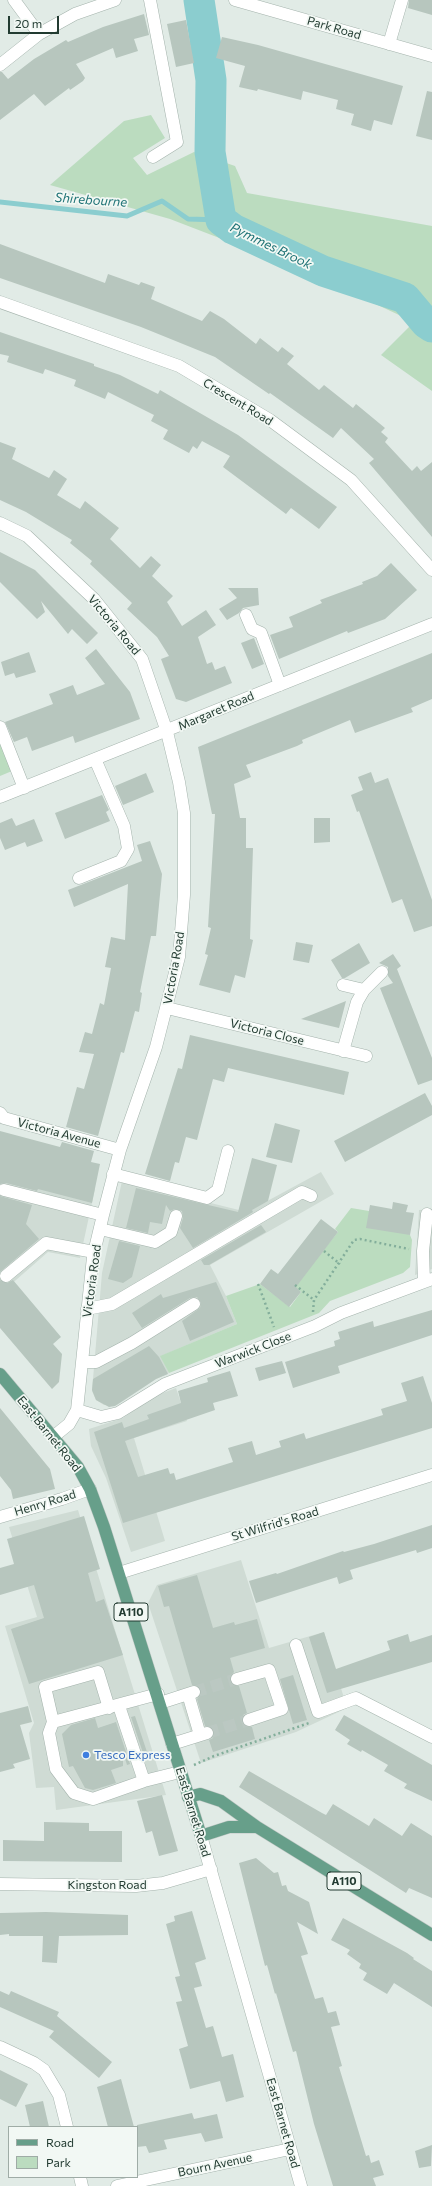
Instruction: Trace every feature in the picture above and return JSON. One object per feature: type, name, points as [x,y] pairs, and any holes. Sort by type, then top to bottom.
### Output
[{"type":"main road","name":"East Barnet Road","points":[[0,1374],[78,1467],[90,1488],[159,1698],[180,1772],[201,1836]]},
{"type":"main road","name":"A110","points":[[188,1797],[200,1794],[217,1799],[235,1810],[256,1827],[432,1935]]},
{"type":"main road","points":[[201,1836],[229,1827],[256,1827]]},
{"type":"street","points":[[14,0],[39,34]]},
{"type":"street","points":[[0,64],[39,34],[75,14],[115,0]]},
{"type":"street","points":[[150,0],[177,142],[153,157]]},
{"type":"street","name":"Park Road","points":[[235,0],[432,56]]},
{"type":"street","points":[[389,44],[402,0]]},
{"type":"street","name":"Crescent Road","points":[[0,302],[179,366],[270,420],[351,480],[432,570]]},
{"type":"street","name":"Victoria Road","points":[[0,523],[28,536],[83,588],[94,599],[142,659],[167,732],[179,782],[184,812],[184,895],[179,957],[167,1008],[149,1070],[120,1150],[113,1174],[94,1252],[77,1410],[69,1424],[53,1437]]},
{"type":"street","points":[[246,615],[252,629],[261,633],[280,685]]},
{"type":"street","name":"Margaret Road","points":[[0,797],[167,732],[432,624]]},
{"type":"street","points":[[0,727],[24,788]]},
{"type":"street","points":[[78,878],[121,861],[128,849],[124,826],[95,759]]},
{"type":"street","points":[[343,1051],[357,1002],[364,990],[382,972]]},
{"type":"street","points":[[343,985],[364,990]]},
{"type":"street","name":"Victoria Close","points":[[167,1008],[366,1056]]},
{"type":"street","name":"Victoria Avenue","points":[[0,1113],[4,1118],[120,1150]]},
{"type":"street","points":[[113,1174],[207,1198],[218,1190],[228,1151]]},
{"type":"street","points":[[4,1190],[103,1215]]},
{"type":"street","points":[[87,1309],[112,1304],[302,1192],[311,1196]]},
{"type":"street","points":[[426,1214],[423,1251],[428,1281]]},
{"type":"street","points":[[100,1229],[155,1242],[171,1232],[176,1216]]},
{"type":"street","points":[[6,1276],[46,1243],[94,1252]]},
{"type":"street","name":"Warwick Close","points":[[77,1410],[101,1416],[118,1413],[165,1384],[315,1326],[341,1313],[428,1281]]},
{"type":"street","points":[[82,1362],[96,1362],[125,1347],[194,1304]]},
{"type":"street","name":"St Wilfrid's Road","points":[[119,1573],[432,1475]]},
{"type":"street","name":"Henry Road","points":[[0,1517],[62,1499],[90,1488]]},
{"type":"street","points":[[296,1645],[318,1712],[356,1698],[432,1737]]},
{"type":"street","points":[[237,1680],[269,1670],[282,1709],[249,1720]]},
{"type":"street","points":[[144,1781],[98,1672],[45,1687],[53,1722],[49,1733],[56,1769],[74,1793],[94,1799],[144,1781],[180,1772]]},
{"type":"street","points":[[53,1722],[114,1707],[191,1693],[204,1734],[172,1744]]},
{"type":"street","name":"East Barnet Road","points":[[201,1836],[301,2186]]},
{"type":"street","name":"Kingston Road","points":[[0,1884],[136,1886],[163,1883],[211,1869]]},
{"type":"street","points":[[0,2047],[34,2062],[44,2070],[59,2095],[67,2126]]},
{"type":"street","name":"Bourn Avenue","points":[[117,2186],[290,2149]]},
{"type":"path","points":[[315,1326],[314,1300],[340,1264],[351,1244],[356,1239],[423,1251]]},
{"type":"path","points":[[324,1251],[340,1264]]},
{"type":"path","points":[[258,1284],[279,1340]]},
{"type":"path","points":[[295,1285],[314,1300]]},
{"type":"path","points":[[180,1772],[214,1756],[298,1728],[309,1722],[318,1712]]},
{"type":"shaded area","points":[[0,1165],[95,1189],[80,1258],[48,1252],[0,1294]]},
{"type":"shaded area","points":[[321,1172],[334,1194],[210,1265],[226,1296],[237,1324],[161,1356],[169,1373],[156,1379],[117,1405],[104,1405],[96,1400],[92,1391],[102,1273],[122,1181],[247,1212]]},
{"type":"shaded area","points":[[432,1209],[432,1269],[415,1275],[419,1210]]},
{"type":"shaded area","points":[[176,1388],[187,1421],[134,1438],[165,1541],[131,1552],[106,1478],[91,1446],[89,1429],[123,1418],[152,1397]]},
{"type":"shaded area","points":[[78,1510],[166,1795],[56,1810],[54,1787],[36,1788],[29,1733],[34,1723],[5,1626],[37,1617],[9,1527]]},
{"type":"shaded area","points":[[241,1560],[269,1648],[324,1632],[347,1708],[296,1732],[201,1763],[148,1603],[157,1585]]},
{"type":"green space","points":[[151,115],[165,138],[133,158],[147,175],[194,152],[235,166],[247,193],[432,226],[432,391],[381,355],[414,322],[305,271],[170,219],[50,185],[124,121]]},
{"type":"green space","points":[[0,743],[12,771],[0,776]]},
{"type":"green space","points":[[351,1208],[369,1211],[410,1235],[412,1240],[410,1267],[403,1273],[330,1301],[319,1313],[169,1373],[160,1356],[237,1324],[226,1296],[260,1284],[290,1307],[301,1292],[294,1286],[338,1232],[335,1229]]},
{"type":"building","points":[[409,0],[432,0],[432,15],[408,8]]},
{"type":"building","points":[[144,14],[149,35],[134,39],[138,51],[116,58],[113,48],[76,64],[85,78],[83,81],[70,90],[69,88],[45,106],[34,94],[0,120],[0,72],[2,72],[8,79],[34,59],[66,40],[68,42],[103,27]]},
{"type":"building","points":[[186,20],[194,63],[176,67],[167,24]]},
{"type":"building","points":[[222,37],[258,45],[403,86],[392,125],[374,120],[371,131],[351,125],[354,114],[336,109],[338,100],[303,91],[301,100],[258,89],[257,91],[239,87],[245,66],[216,58]]},
{"type":"building","points":[[427,91],[432,92],[432,140],[416,136]]},
{"type":"building","points":[[0,244],[105,283],[108,274],[139,285],[141,282],[155,287],[151,299],[202,321],[210,311],[224,319],[256,344],[260,338],[278,352],[282,347],[294,356],[287,364],[319,390],[324,385],[353,408],[356,404],[385,428],[381,432],[388,438],[385,442],[412,471],[417,466],[421,471],[432,462],[432,537],[369,463],[374,459],[341,428],[333,438],[270,393],[269,394],[215,357],[141,327],[0,278]]},
{"type":"building","points":[[0,332],[94,364],[94,366],[120,375],[158,394],[160,390],[238,435],[337,507],[319,529],[291,508],[286,514],[223,467],[230,456],[202,441],[197,449],[193,446],[189,453],[163,439],[168,430],[151,421],[154,415],[108,392],[105,399],[74,386],[76,380],[45,369],[43,374],[7,362],[9,356],[0,354]]},
{"type":"building","points":[[0,442],[16,448],[12,459],[49,478],[54,470],[67,479],[57,495],[80,509],[85,501],[119,528],[110,539],[140,568],[151,556],[161,565],[152,576],[173,596],[167,602],[182,626],[206,610],[216,625],[198,637],[207,664],[212,662],[215,670],[225,666],[232,683],[186,702],[176,699],[161,659],[169,656],[157,637],[127,609],[132,603],[90,564],[92,561],[70,543],[72,540],[26,512],[0,500]]},
{"type":"building","points":[[0,552],[35,570],[98,633],[87,644],[72,629],[68,634],[41,601],[45,612],[37,619],[0,582]]},
{"type":"building","points":[[391,563],[417,590],[385,619],[348,633],[347,631],[279,659],[270,635],[293,627],[289,617],[322,603],[320,600],[363,584],[362,582],[377,576]]},
{"type":"building","points":[[228,588],[258,588],[259,605],[243,608],[239,613],[227,620],[219,609],[237,598]]},
{"type":"building","points":[[254,638],[264,664],[252,669],[241,643]]},
{"type":"building","points":[[96,649],[130,692],[140,719],[75,743],[73,736],[32,751],[27,737],[14,742],[5,722],[53,704],[49,694],[73,685],[77,695],[105,684],[85,658]]},
{"type":"building","points":[[29,652],[36,672],[16,678],[14,673],[5,676],[1,662]]},
{"type":"building","points":[[432,653],[432,699],[411,708],[413,712],[355,733],[350,720],[302,740],[303,743],[297,746],[246,765],[251,777],[234,784],[240,818],[246,818],[246,848],[253,848],[250,939],[253,940],[245,978],[235,975],[230,993],[199,985],[208,955],[205,954],[211,928],[208,927],[215,814],[212,814],[198,747]]},
{"type":"building","points":[[371,772],[375,783],[388,778],[432,900],[432,926],[414,932],[402,899],[392,903],[359,811],[357,812],[351,795],[363,790],[358,777]]},
{"type":"building","points":[[146,773],[154,792],[123,805],[115,786]]},
{"type":"building","points":[[102,795],[109,810],[106,812],[110,821],[65,839],[55,813]]},
{"type":"building","points":[[12,818],[16,826],[34,819],[43,841],[27,847],[25,842],[5,850],[0,838],[0,823]]},
{"type":"building","points":[[314,818],[330,818],[330,842],[314,843]]},
{"type":"building","points":[[150,841],[162,874],[156,936],[151,936],[140,992],[142,993],[139,1012],[135,1011],[124,1053],[121,1052],[98,1136],[66,1127],[77,1087],[84,1089],[94,1054],[79,1052],[85,1032],[92,1034],[100,1003],[104,1005],[111,968],[105,967],[111,937],[125,940],[128,884],[74,907],[68,890],[142,861],[137,845]]},
{"type":"building","points":[[296,942],[313,945],[309,963],[293,960]]},
{"type":"building","points":[[359,943],[370,963],[345,978],[342,978],[331,960]]},
{"type":"building","points":[[393,954],[401,966],[397,969],[432,1058],[432,1080],[418,1085],[380,988],[393,983],[388,976],[388,967],[379,963]]},
{"type":"building","points":[[346,1001],[339,1028],[301,1019]]},
{"type":"building","points":[[190,1035],[349,1072],[344,1095],[228,1068],[224,1082],[213,1079],[197,1140],[186,1137],[179,1163],[175,1162],[170,1181],[145,1174],[178,1068],[182,1069]]},
{"type":"building","points":[[425,1093],[432,1106],[432,1115],[345,1162],[334,1141]]},
{"type":"building","points":[[275,1123],[300,1130],[292,1163],[266,1157]]},
{"type":"building","points":[[0,1131],[60,1147],[62,1142],[94,1151],[91,1162],[100,1164],[92,1203],[38,1189],[37,1191],[6,1183],[0,1184]]},
{"type":"building","points":[[252,1158],[277,1165],[268,1201],[252,1210],[253,1212],[193,1248],[180,1228],[183,1218],[182,1211],[175,1209],[170,1211],[166,1205],[162,1224],[150,1222],[148,1233],[126,1228],[136,1188],[238,1212]]},
{"type":"building","points":[[0,1196],[32,1205],[26,1224],[39,1239],[0,1272]]},
{"type":"building","points":[[393,1202],[408,1205],[406,1212],[414,1213],[410,1235],[366,1228],[370,1205],[392,1209]]},
{"type":"building","points":[[321,1219],[338,1232],[296,1287],[301,1292],[289,1307],[260,1284],[271,1269],[278,1274]]},
{"type":"building","points":[[261,1225],[266,1232],[209,1265],[204,1265],[201,1260]]},
{"type":"building","points":[[119,1241],[140,1246],[132,1277],[123,1283],[108,1279]]},
{"type":"building","points":[[0,1280],[7,1283],[13,1280],[61,1337],[53,1344],[62,1354],[59,1382],[52,1389],[0,1328]]},
{"type":"building","points":[[216,1282],[234,1322],[190,1341],[182,1321],[200,1308],[201,1303],[197,1297],[190,1298],[142,1328],[132,1313],[161,1294],[163,1298]]},
{"type":"building","points":[[432,1310],[432,1335],[338,1366],[340,1373],[293,1388],[285,1362],[335,1346],[334,1341],[340,1339],[338,1332],[373,1321],[374,1327]]},
{"type":"building","points":[[149,1346],[159,1357],[168,1374],[156,1379],[115,1406],[109,1407],[96,1400],[92,1390],[93,1379]]},
{"type":"building","points":[[282,1361],[286,1373],[259,1381],[255,1368]]},
{"type":"building","points":[[230,1371],[238,1396],[213,1403],[215,1410],[125,1441],[138,1477],[168,1468],[170,1474],[174,1473],[176,1480],[233,1462],[228,1448],[252,1441],[256,1455],[281,1447],[279,1441],[304,1433],[306,1439],[383,1415],[381,1409],[407,1401],[401,1383],[423,1376],[432,1403],[432,1428],[123,1523],[94,1432],[122,1422],[124,1428],[149,1419],[147,1415],[181,1403],[178,1391],[208,1382],[207,1378]]},
{"type":"building","points":[[0,1408],[50,1469],[55,1489],[13,1499],[11,1490],[0,1476]]},
{"type":"building","points":[[84,1516],[100,1569],[88,1573],[96,1602],[104,1599],[123,1655],[29,1684],[11,1629],[44,1618],[34,1585],[0,1595],[0,1568],[14,1564],[7,1539]]},
{"type":"building","points":[[432,1525],[432,1548],[417,1553],[416,1550],[350,1570],[353,1579],[339,1584],[337,1577],[256,1603],[249,1581],[276,1573],[277,1574],[343,1551],[374,1544]]},
{"type":"building","points":[[197,1575],[213,1628],[234,1622],[235,1625],[257,1619],[265,1648],[230,1658],[234,1672],[230,1677],[230,1681],[235,1686],[239,1686],[247,1713],[243,1715],[242,1722],[244,1726],[252,1727],[255,1739],[213,1752],[209,1740],[213,1738],[214,1731],[212,1727],[205,1726],[197,1699],[201,1694],[201,1689],[199,1686],[192,1685],[169,1606],[164,1607],[158,1586]]},
{"type":"building","points":[[324,1632],[336,1669],[390,1650],[387,1641],[408,1634],[410,1642],[432,1635],[432,1662],[327,1693],[309,1637]]},
{"type":"building","points":[[293,1675],[307,1720],[293,1724],[280,1679]]},
{"type":"building","points":[[28,1706],[32,1722],[20,1725],[30,1759],[13,1764],[15,1768],[0,1772],[0,1713]]},
{"type":"building","points":[[344,1715],[432,1765],[432,1801],[404,1788],[407,1784],[384,1771],[388,1765],[362,1750],[361,1752],[347,1744],[350,1740],[335,1730]]},
{"type":"building","points":[[135,1716],[149,1758],[145,1759],[131,1717]]},
{"type":"building","name":"Tesco Express","points":[[95,1718],[98,1728],[116,1722],[130,1764],[127,1765],[123,1752],[123,1766],[111,1770],[116,1783],[93,1790],[85,1788],[73,1766],[69,1767],[62,1734],[71,1725]]},
{"type":"building","points":[[249,1771],[326,1815],[333,1804],[369,1826],[374,1818],[402,1836],[411,1823],[432,1836],[432,1898],[409,1888],[406,1893],[239,1787]]},
{"type":"building","points":[[162,1795],[178,1851],[159,1856],[152,1831],[146,1833],[137,1801]]},
{"type":"building","points":[[44,1822],[89,1823],[89,1831],[122,1831],[122,1862],[3,1861],[3,1840],[44,1841]]},
{"type":"building","points":[[256,1858],[274,1873],[278,1872],[282,1886],[286,1885],[288,1891],[309,1902],[318,1934],[297,1922],[308,1954],[301,1956],[315,1999],[323,1997],[328,2013],[336,2011],[340,2025],[331,2027],[342,2066],[339,2067],[366,2156],[369,2155],[371,2163],[379,2160],[384,2175],[373,2178],[376,2186],[333,2186],[314,2124],[296,2051],[293,2052],[267,1965],[265,1966],[239,1863]]},
{"type":"building","points":[[192,1911],[206,1959],[195,1963],[202,1986],[194,1988],[206,2028],[213,2026],[222,2057],[233,2054],[244,2097],[226,2102],[220,2081],[190,2089],[179,2049],[188,2046],[176,2002],[182,2001],[175,1977],[180,1976],[166,1924],[175,1921],[174,1916]]},
{"type":"building","points":[[46,1912],[128,1915],[128,1935],[59,1936],[57,1963],[42,1962],[43,1936],[9,1936],[9,1934],[0,1935],[0,1913]]},
{"type":"building","points":[[343,1918],[407,1953],[414,1958],[413,1959],[432,1971],[432,2007],[394,1983],[387,1994],[363,1980],[367,1973],[359,1968],[361,1964],[347,1954],[350,1950],[331,1940]]},
{"type":"building","points":[[0,1991],[9,1995],[11,1991],[59,2012],[57,2016],[112,2062],[99,2078],[49,2037],[54,2031],[0,2007]]},
{"type":"building","points":[[0,2070],[28,2084],[16,2107],[0,2099]]},
{"type":"building","points":[[121,2079],[134,2126],[108,2126],[97,2087]]},
{"type":"building","points":[[43,2101],[49,2126],[30,2126],[25,2105]]},
{"type":"building","points":[[192,2113],[194,2119],[217,2114],[223,2138],[205,2142],[201,2133],[164,2140],[167,2149],[149,2153],[146,2146],[138,2147],[137,2125]]},
{"type":"building","points":[[432,2145],[431,2166],[419,2168],[415,2151]]},
{"type":"waterway","name":"Pymmes Brook","points":[[199,0],[211,80],[210,152],[221,220],[233,229],[323,271],[405,298],[426,323],[432,327]]},
{"type":"waterway","name":"Shirebourne","points":[[0,202],[127,216],[162,201],[188,219],[221,220]]},
{"type":"tunnel","points":[[194,1692],[237,1679]]},
{"type":"tunnel","points":[[207,1733],[249,1720]]},
{"type":"place","name":"Tesco Express","points":[[86,1755]]}]
